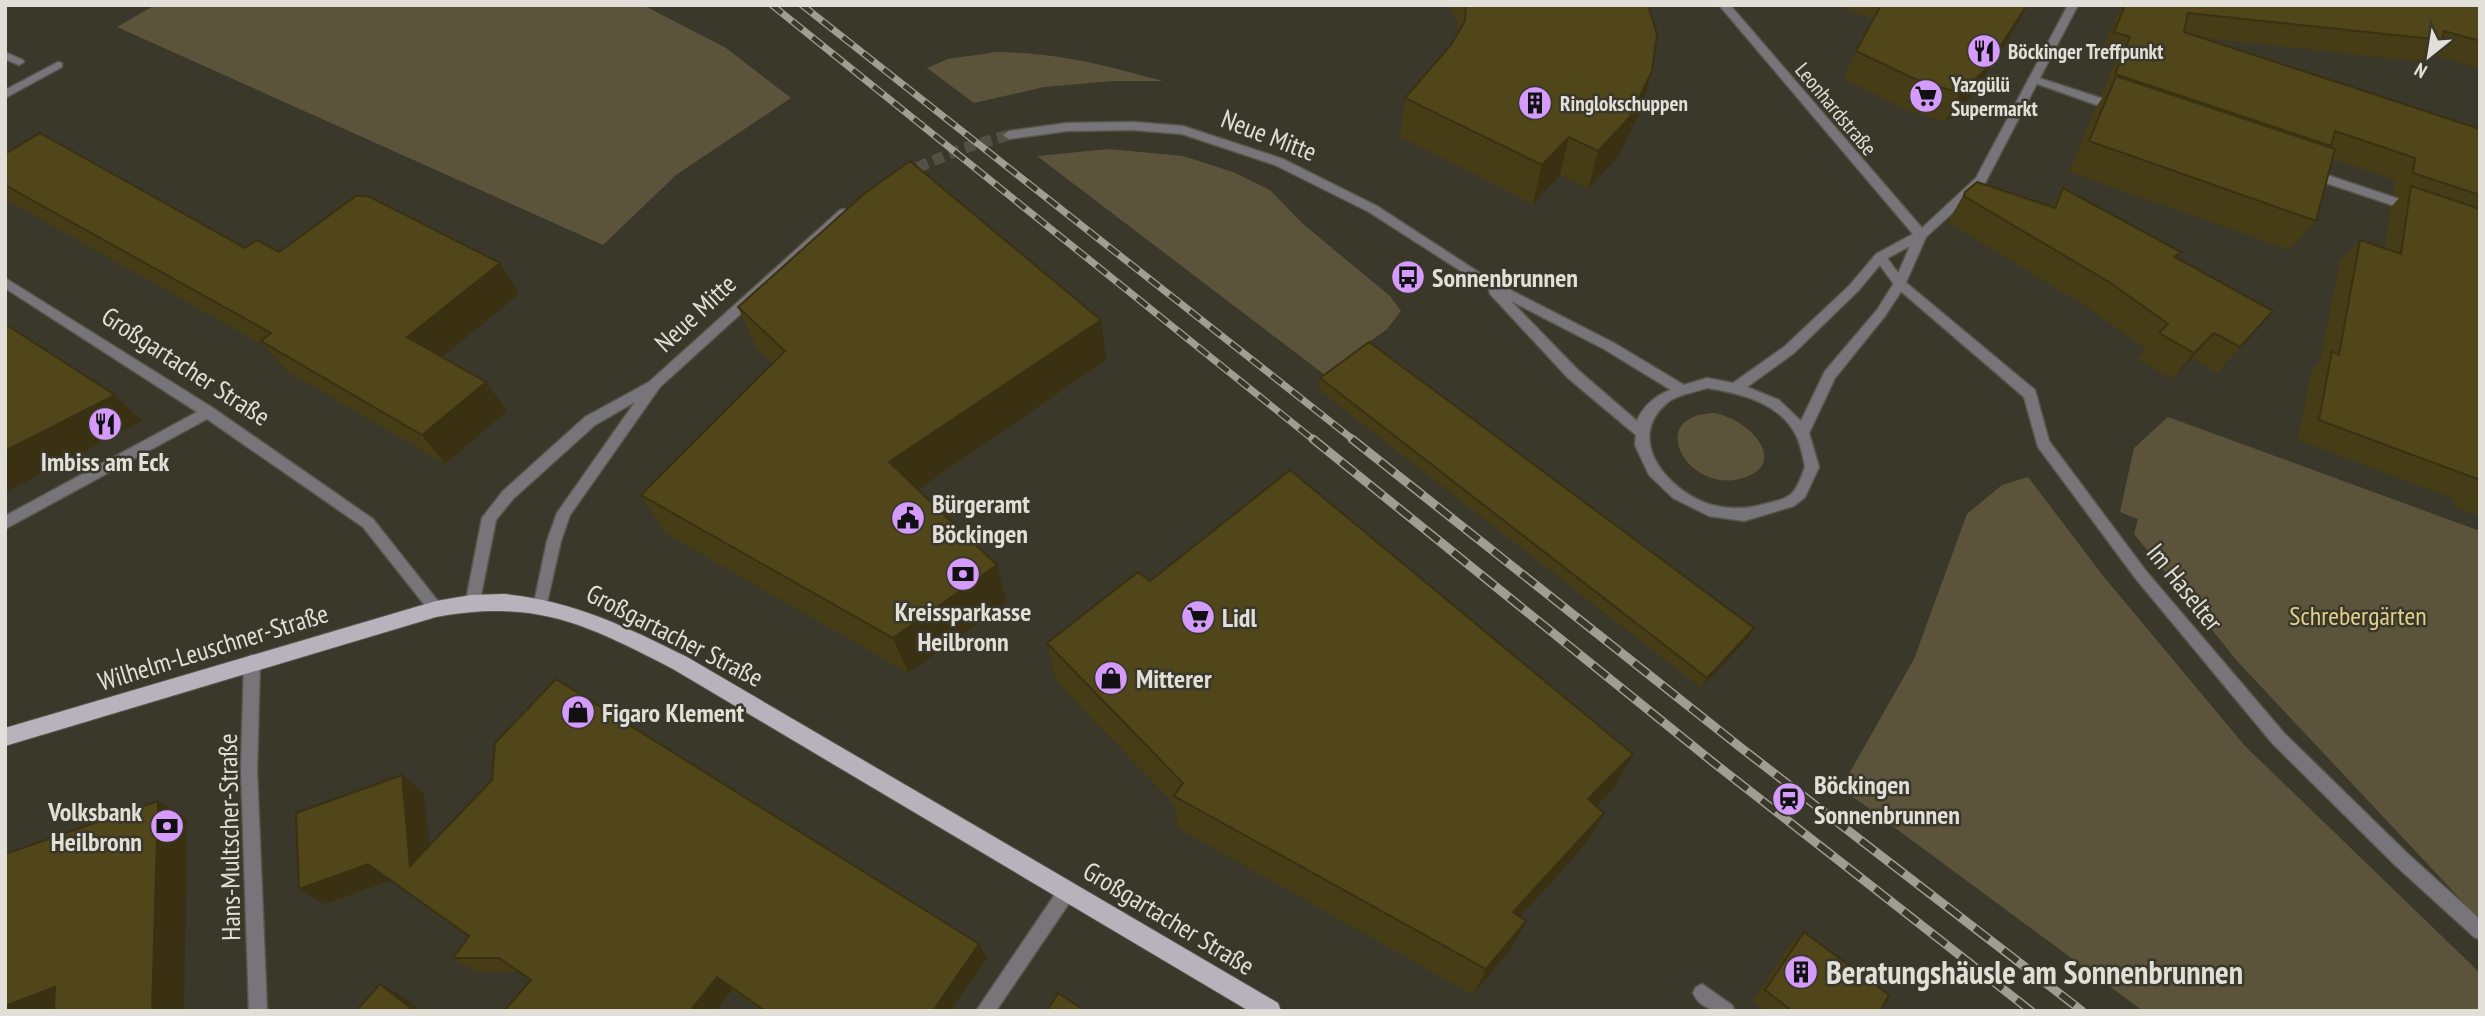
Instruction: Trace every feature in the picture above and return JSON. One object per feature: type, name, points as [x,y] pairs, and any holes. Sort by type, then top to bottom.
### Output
[{"type":"main road","name":"Großgartacher Straße","points":[[436,608],[473,600],[541,603],[603,624],[680,663],[1270,1011]]},
{"type":"main road","name":"Wilhelm-Leuschner-Straße","points":[[5,737],[436,608]]},
{"type":"street","name":"Leonhardstraße","points":[[1724,5],[1920,235]]},
{"type":"street","points":[[1737,387],[1789,350],[1854,288],[1880,257],[1920,235],[1981,180],[2073,5]]},
{"type":"street","points":[[5,55],[19,62]]},
{"type":"street","points":[[5,95],[58,65]]},
{"type":"street","points":[[2033,79],[2125,111]]},
{"type":"street","name":"Neue Mitte","points":[[1009,135],[1067,127],[1133,126],[1183,130],[1279,162],[1373,209],[1485,282],[1609,346],[1679,388]]},
{"type":"street","points":[[2296,169],[2427,214]]},
{"type":"street","name":"Neue Mitte","points":[[473,600],[489,518],[508,495],[590,421],[655,383],[852,207]]},
{"type":"street","points":[[1802,433],[1830,375],[1881,313],[1900,284],[1920,235]]},
{"type":"street","name":"Im Haselter","points":[[1880,257],[1900,284],[2030,394],[2043,443],[2150,585],[2278,738],[2402,860],[2480,931]]},
{"type":"street","name":"Großgartacher Straße","points":[[5,282],[208,412],[368,523],[436,608]]},
{"type":"street","name":"Neue Mitte","points":[[1485,282],[1573,374],[1640,431]]},
{"type":"street","name":"Neue Mitte","points":[[541,603],[554,541],[564,513],[655,383]]},
{"type":"street","points":[[1707,383],[1737,387],[1775,404],[1802,433],[1812,467],[1798,497],[1764,515],[1719,514],[1676,496],[1648,465],[1640,431],[1652,404],[1679,388],[1707,383]]},
{"type":"street","points":[[5,523],[208,412]]},
{"type":"street","name":"Hans-Multscher-Straße","points":[[252,662],[249,770],[258,1011]]},
{"type":"street","points":[[985,1011],[1068,890]]},
{"type":"street","points":[[1702,993],[1726,1011]]},
{"type":"green space","points":[[155,5],[643,5],[726,48],[791,98],[676,175],[603,245],[117,27]]},
{"type":"green space","points":[[996,52],[1081,60],[1163,81],[1114,81],[1044,87],[974,103],[927,68],[948,59]]},
{"type":"green space","points":[[1109,149],[1183,156],[1233,172],[1270,190],[1303,224],[1390,296],[1401,311],[1387,329],[1325,375],[1037,156]]},
{"type":"green space","points":[[1714,413],[1742,425],[1761,444],[1763,465],[1754,473],[1739,479],[1720,480],[1703,475],[1690,465],[1681,452],[1677,439],[1681,426],[1693,417]]},
{"type":"green space","name":"Schrebergärten","points":[[2168,417],[2480,531],[2480,920],[2238,662],[2134,534],[2138,519],[2120,512],[2134,448]]},
{"type":"green space","points":[[2028,477],[2104,577],[2245,746],[2480,973],[2480,1011],[2143,1011],[1841,788],[1914,659],[1967,514],[2002,485]]},
{"type":"building","name":"Ringlokschuppen","points":[[1466,5],[1648,5],[1657,34],[1652,71],[1630,117],[1598,151],[1569,137],[1542,165],[1405,98],[1451,45],[1465,21]]},
{"type":"building","points":[[1881,5],[2027,5],[1985,70],[1960,93],[1917,80],[1856,51]]},
{"type":"building","points":[[2125,5],[2480,5],[2480,41],[2444,31],[2442,40],[2188,13],[2184,32],[2480,129],[2480,195],[2413,173],[2415,158],[2335,131],[2331,146],[2115,74],[2130,37],[2114,32]]},
{"type":"building","points":[[2116,76],[2335,149],[2316,221],[2089,141]]},
{"type":"building","points":[[40,133],[245,248],[257,240],[279,252],[356,196],[368,196],[500,263],[407,337],[486,382],[422,435],[261,341],[271,333],[5,185],[5,154]]},
{"type":"building","points":[[910,161],[1101,320],[889,462],[997,565],[893,638],[641,495],[785,351],[738,307],[864,194]]},
{"type":"building","points":[[1977,182],[2055,208],[2063,188],[2181,252],[2175,257],[2273,311],[2240,347],[2214,333],[2194,353],[2159,333],[2168,324],[2109,282],[1964,196]]},
{"type":"building","points":[[2411,186],[2480,209],[2480,480],[2319,420],[2332,351],[2339,355],[2360,240],[2401,254]]},
{"type":"building","points":[[5,324],[115,395],[5,451]]},
{"type":"building","points":[[1369,342],[1754,628],[1707,678],[1320,378]]},
{"type":"building","points":[[1290,470],[1633,754],[1588,799],[1604,813],[1513,912],[1526,921],[1486,969],[1174,796],[1183,783],[1047,643],[1138,572],[1150,581]]},
{"type":"building","points":[[556,679],[979,944],[933,1011],[765,1011],[717,977],[690,1011],[504,1011],[531,980],[499,958],[453,958],[469,936],[368,864],[299,889],[296,813],[402,775],[410,866],[492,780],[495,743]]},
{"type":"building","points":[[158,801],[152,1011],[54,1011],[55,987],[5,1006],[5,854]]},
{"type":"building","name":"Beratungshäusle am Sonnenbrunnen","points":[[1804,932],[1889,995],[1880,1011],[1792,1011],[1765,990]]},
{"type":"building","points":[[380,984],[414,1011],[356,1011]]},
{"type":"building","points":[[1058,993],[1085,1011],[1047,1011]]},
{"type":"tunnel","points":[[902,174],[961,149],[1009,135]]},
{"type":"railway","points":[[772,5],[1315,441]]},
{"type":"railway","points":[[802,5],[1355,441]]},
{"type":"railway","points":[[1313,439],[1714,763],[2031,1011]]},
{"type":"railway","points":[[1352,439],[1740,747],[2082,1011]]},
{"type":"place","name":"Böckinger Treffpunkt","points":[[1984,51]]},
{"type":"place","name":"Yazgülü Supermarkt","points":[[1926,96]]},
{"type":"place","name":"Ringlokschuppen","points":[[1535,103]]},
{"type":"place","name":"Sonnenbrunnen","points":[[1408,277]]},
{"type":"place","name":"Imbiss am Eck","points":[[105,424]]},
{"type":"place","name":"Bürgeramt Böckingen","points":[[908,518]]},
{"type":"place","name":"Kreissparkasse Heilbronn","points":[[963,574]]},
{"type":"place","name":"Lidl","points":[[1198,617]]},
{"type":"place","name":"Mitterer","points":[[1111,678]]},
{"type":"place","name":"Figaro Klement","points":[[578,712]]},
{"type":"place","name":"Böckingen Sonnenbrunnen","points":[[1789,799]]},
{"type":"place","name":"Volksbank Heilbronn","points":[[167,826]]},
{"type":"place","name":"Beratungshäusle am Sonnenbrunnen","points":[[1801,972]]}]
